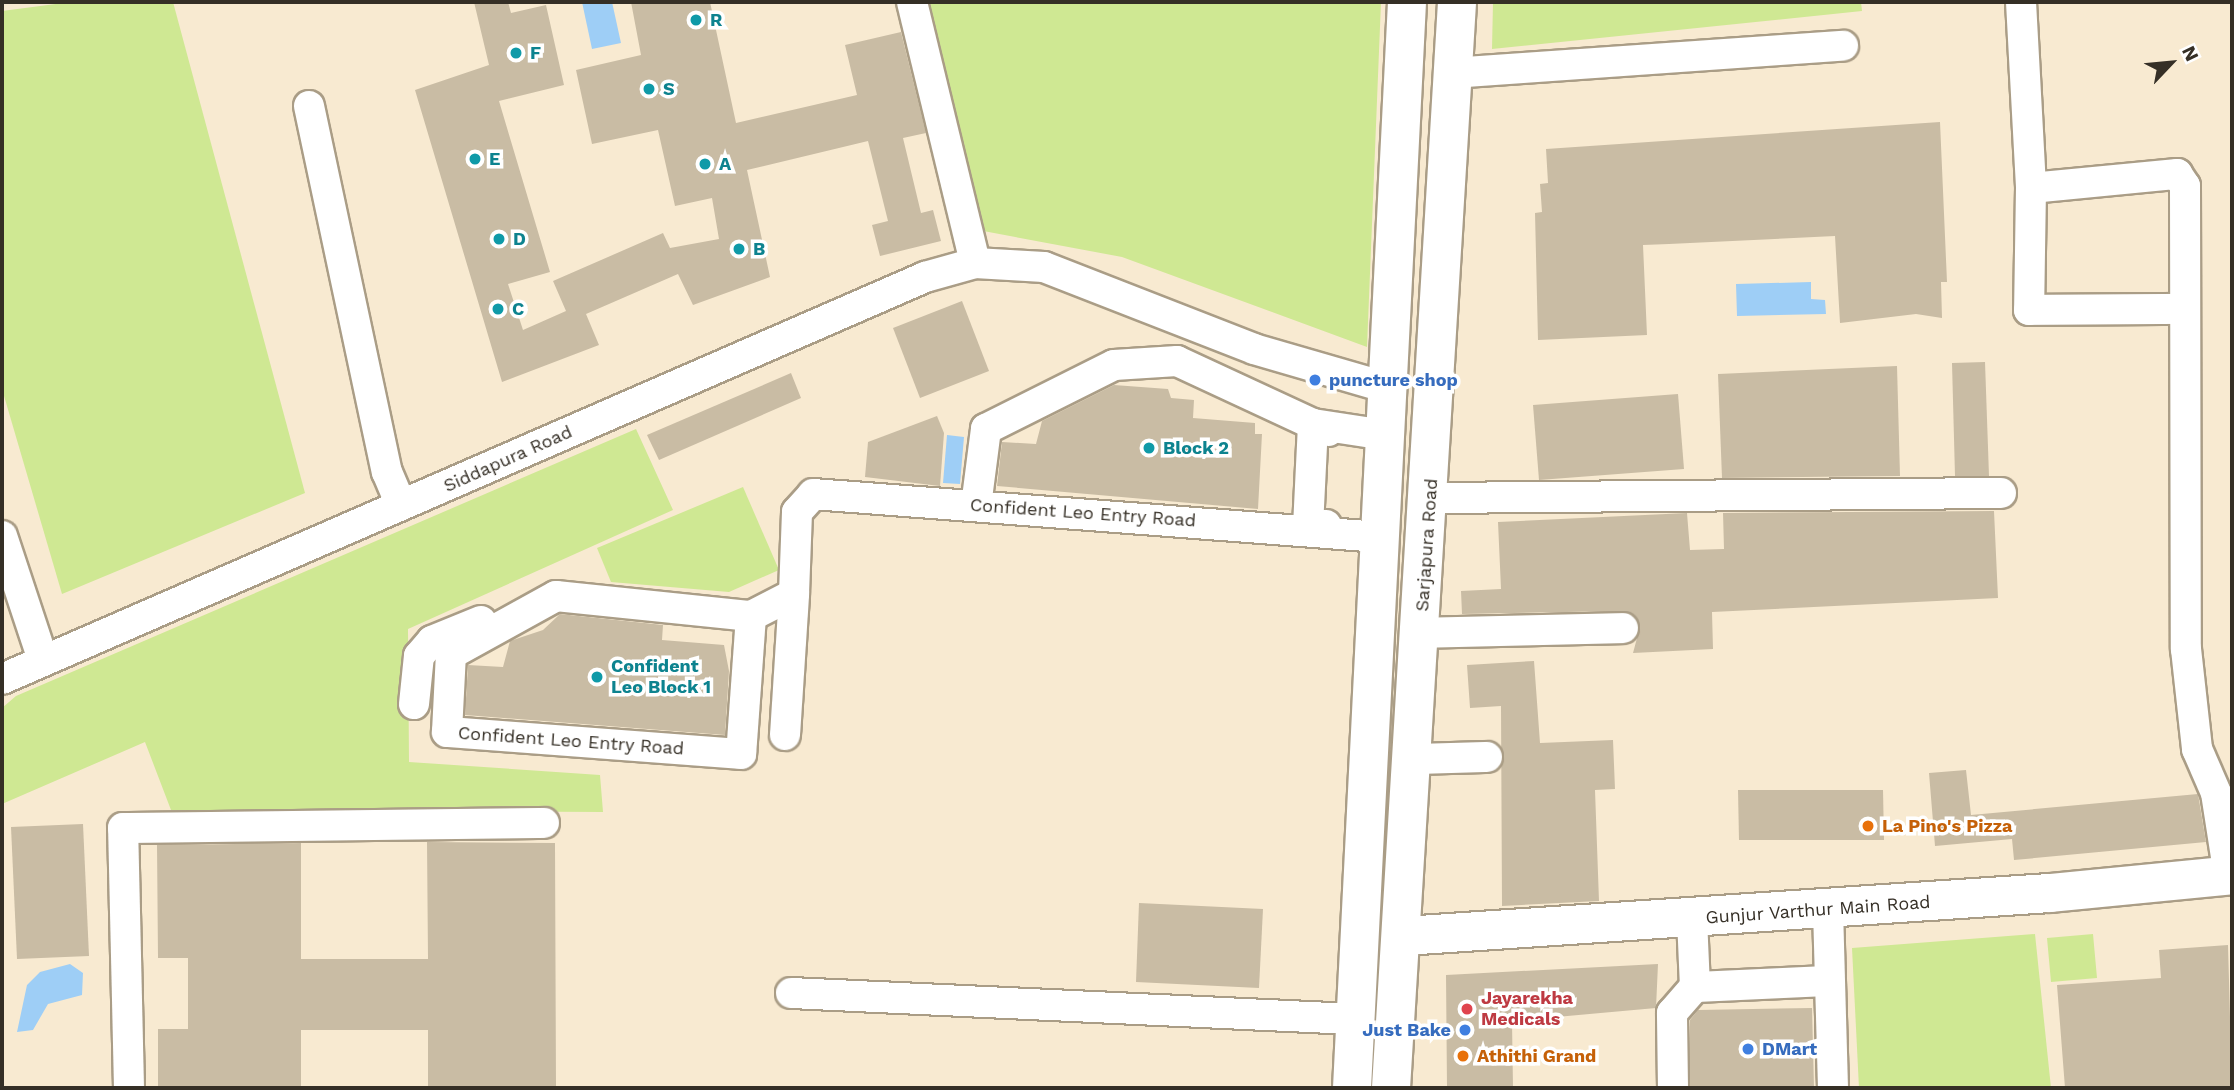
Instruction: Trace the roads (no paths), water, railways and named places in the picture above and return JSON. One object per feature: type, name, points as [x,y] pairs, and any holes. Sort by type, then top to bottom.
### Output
[{"type":"main road","points":[[1352,1088],[1353,1019],[1407,2]]},
{"type":"main road","name":"Sarjapura Road","points":[[1391,1088],[1415,759],[1457,2]]},
{"type":"main road","name":"Gunjur Varthur Main Road","points":[[1404,936],[1828,909],[2230,875]]},
{"type":"street","points":[[912,2],[975,263]]},
{"type":"street","points":[[2021,2],[2031,188],[2029,310],[2184,309]]},
{"type":"street","points":[[1452,73],[1843,46]]},
{"type":"street","points":[[309,106],[387,472],[401,505]]},
{"type":"street","points":[[2031,188],[2176,174],[2185,186],[2186,649],[2197,749],[2216,793],[2230,875]]},
{"type":"street","name":"Siddapura Road","points":[[2,680],[925,277],[975,263],[1020,262],[1254,349],[1388,388]]},
{"type":"street","points":[[976,506],[986,429],[1114,365],[1177,361],[1313,424],[1385,435]]},
{"type":"street","points":[[1313,424],[1322,529]]},
{"type":"street","points":[[1430,498],[2001,493]]},
{"type":"street","name":"Confident Leo Entry Road","points":[[785,735],[796,512],[813,495],[1322,529],[1380,537]]},
{"type":"street","points":[[2,536],[43,660]]},
{"type":"street","points":[[751,616],[794,594]]},
{"type":"street","name":"Confident Leo Entry Road","points":[[556,596],[751,616],[741,754],[447,732],[451,654],[556,596]]},
{"type":"street","points":[[414,704],[419,656],[432,640],[471,621],[509,622]]},
{"type":"street","points":[[1420,633],[1623,628]]},
{"type":"street","points":[[1415,759],[1487,757]]},
{"type":"street","points":[[129,1088],[123,828],[544,823]]},
{"type":"street","points":[[1828,909],[1833,1088]]},
{"type":"street","points":[[1674,1088],[1672,1013],[1695,987],[1692,919]]},
{"type":"street","points":[[1695,987],[1828,981]]},
{"type":"street","points":[[791,993],[1353,1019]]},
{"type":"water","points":[[582,2],[612,2],[621,43],[592,49]]},
{"type":"water","points":[[1811,282],[1811,299],[1825,300],[1826,314],[1737,316],[1736,284]]},
{"type":"water","points":[[947,435],[964,437],[960,484],[943,483]]},
{"type":"water","points":[[70,964],[83,973],[82,995],[48,1004],[33,1030],[17,1032],[27,985],[40,972]]},
{"type":"place","name":"R","points":[[696,20]]},
{"type":"place","name":"F","points":[[516,53]]},
{"type":"place","name":"S","points":[[649,89]]},
{"type":"place","name":"E","points":[[475,159]]},
{"type":"place","name":"A","points":[[705,164]]},
{"type":"place","name":"D","points":[[499,239]]},
{"type":"place","name":"B","points":[[739,249]]},
{"type":"place","name":"C","points":[[498,309]]},
{"type":"place","name":"puncture shop","points":[[1315,380]]},
{"type":"place","name":"Block 2","points":[[1149,448]]},
{"type":"place","name":"Confident Leo Block 1","points":[[597,677]]},
{"type":"place","name":"La Pino's Pizza","points":[[1868,826]]},
{"type":"place","name":"Jayarekha Medicals","points":[[1467,1009]]},
{"type":"place","name":"Just Bake","points":[[1465,1030]]},
{"type":"place","name":"DMart","points":[[1748,1049]]},
{"type":"place","name":"Athithi Grand","points":[[1463,1056]]}]
